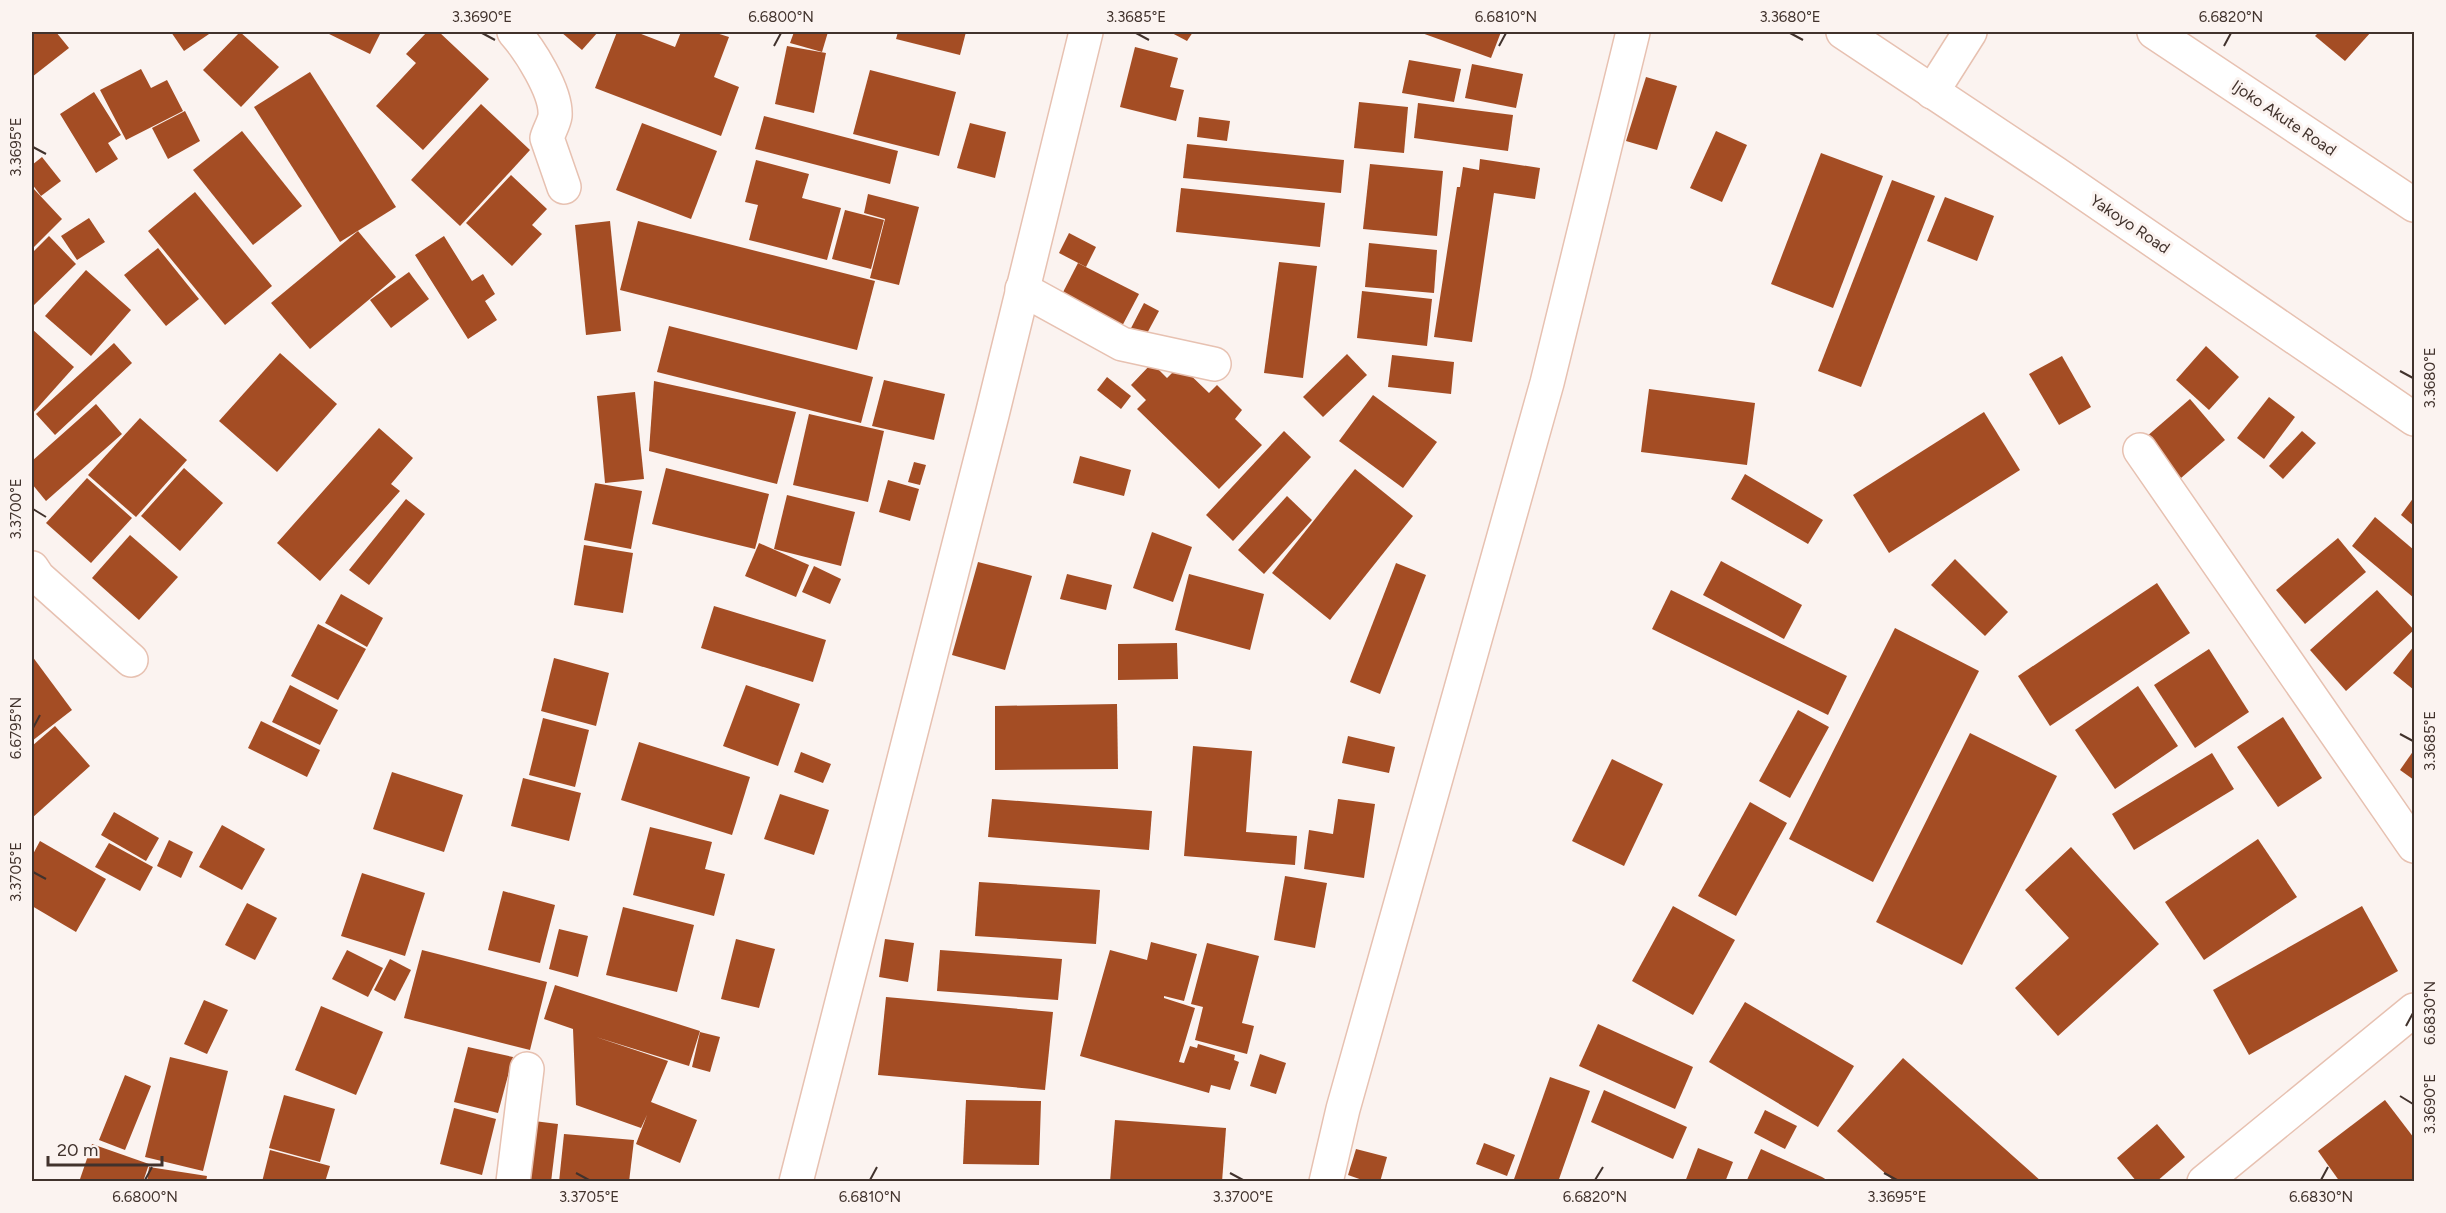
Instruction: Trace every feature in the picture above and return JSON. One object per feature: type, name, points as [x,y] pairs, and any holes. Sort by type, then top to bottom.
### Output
[{"type":"street","points":[[514,32],[523,42],[554,98],[555,117],[546,138],[564,187]]},
{"type":"street","points":[[796,1182],[992,415],[1086,32]]},
{"type":"street","points":[[1326,1182],[1347,1097],[1546,382],[1634,32]]},
{"type":"street","name":"Yakoyo Road","points":[[1843,32],[2055,173],[2415,419]]},
{"type":"street","points":[[1932,92],[1970,32]]},
{"type":"street","name":"Ijoko Akute Road","points":[[2154,32],[2415,205]]},
{"type":"street","points":[[1022,290],[1122,344],[1214,364]]},
{"type":"street","points":[[2140,450],[2415,846]]},
{"type":"street","points":[[32,568],[38,578],[131,660]]},
{"type":"street","points":[[2204,1182],[2415,1010]]},
{"type":"street","points":[[513,1182],[527,1070]]},
{"type":"building","points":[[32,32],[56,32],[69,48],[32,77]]},
{"type":"building","points":[[171,32],[212,32],[184,51]]},
{"type":"building","points":[[240,32],[279,67],[241,107],[203,70]]},
{"type":"building","points":[[325,32],[381,32],[370,54]]},
{"type":"building","points":[[427,32],[439,32],[489,79],[423,150],[376,106],[416,63],[406,54]]},
{"type":"building","points":[[561,32],[598,32],[582,50]]},
{"type":"building","points":[[617,32],[636,32],[675,47],[681,32],[713,32],[729,37],[714,77],[739,87],[721,136],[595,88]]},
{"type":"building","points":[[794,32],[828,32],[822,52],[790,43]]},
{"type":"building","points":[[898,32],[966,32],[960,55],[896,39]]},
{"type":"building","points":[[1170,32],[1193,32],[1187,41]]},
{"type":"building","points":[[1419,32],[1501,32],[1491,58]]},
{"type":"building","points":[[2319,32],[2371,32],[2345,61],[2315,36]]},
{"type":"building","points":[[787,46],[826,53],[814,113],[775,104]]},
{"type":"building","points":[[1135,47],[1178,58],[1170,87],[1184,90],[1176,121],[1120,107]]},
{"type":"building","points":[[1409,60],[1461,69],[1454,102],[1402,93]]},
{"type":"building","points":[[1472,64],[1523,74],[1516,108],[1465,98]]},
{"type":"building","points":[[141,69],[151,88],[167,80],[183,111],[126,140],[100,90]]},
{"type":"building","points":[[870,70],[956,92],[939,156],[853,134]]},
{"type":"building","points":[[310,72],[396,207],[340,242],[254,107]]},
{"type":"building","points":[[1646,77],[1677,86],[1657,150],[1626,141]]},
{"type":"building","points":[[94,92],[121,135],[108,143],[118,159],[96,173],[60,114]]},
{"type":"building","points":[[1359,102],[1408,107],[1404,153],[1354,148]]},
{"type":"building","points":[[1418,103],[1513,115],[1508,151],[1414,138]]},
{"type":"building","points":[[481,104],[530,150],[460,226],[411,180]]},
{"type":"building","points":[[185,111],[200,141],[168,159],[152,128]]},
{"type":"building","points":[[764,116],[898,151],[890,184],[755,149]]},
{"type":"building","points":[[1199,117],[1230,121],[1227,141],[1197,137]]},
{"type":"building","points":[[642,123],[717,151],[691,219],[616,190]]},
{"type":"building","points":[[970,123],[1006,132],[995,178],[957,168]]},
{"type":"building","points":[[242,131],[302,206],[253,245],[193,170]]},
{"type":"building","points":[[1716,131],[1747,145],[1722,202],[1690,188]]},
{"type":"building","points":[[1187,144],[1344,160],[1341,193],[1183,178]]},
{"type":"building","points":[[1821,153],[1883,176],[1833,308],[1771,284]]},
{"type":"building","points":[[42,157],[61,181],[41,196],[32,184],[32,165]]},
{"type":"building","points":[[1480,159],[1540,168],[1535,199],[1494,193],[1472,342],[1434,337],[1457,187],[1460,187],[1463,167],[1479,170]]},
{"type":"building","points":[[756,160],[809,174],[802,198],[841,208],[827,260],[749,240],[758,205],[745,202]]},
{"type":"building","points":[[1370,164],[1443,171],[1437,236],[1363,229]]},
{"type":"building","points":[[511,175],[547,209],[532,225],[542,234],[512,266],[466,223]]},
{"type":"building","points":[[1892,180],[1935,196],[1861,387],[1818,371]]},
{"type":"building","points":[[32,187],[62,219],[32,249]]},
{"type":"building","points":[[1181,188],[1325,203],[1320,247],[1176,232]]},
{"type":"building","points":[[195,192],[272,286],[225,325],[148,231]]},
{"type":"building","points":[[868,194],[919,207],[899,285],[870,278],[885,219],[864,213]]},
{"type":"building","points":[[1945,197],[1994,216],[1977,261],[1927,241]]},
{"type":"building","points":[[845,210],[884,220],[871,269],[832,259]]},
{"type":"building","points":[[89,218],[105,242],[77,260],[61,236]]},
{"type":"building","points":[[610,221],[621,331],[586,335],[575,225]]},
{"type":"building","points":[[638,221],[875,281],[857,350],[620,290]]},
{"type":"building","points":[[358,231],[396,277],[310,349],[271,303]]},
{"type":"building","points":[[1069,233],[1096,247],[1086,267],[1059,253]]},
{"type":"building","points":[[49,236],[76,264],[32,307],[32,253]]},
{"type":"building","points":[[444,236],[472,281],[483,274],[495,294],[485,301],[497,320],[468,339],[415,255]]},
{"type":"building","points":[[1369,243],[1437,250],[1434,293],[1365,287]]},
{"type":"building","points":[[158,248],[199,299],[166,326],[124,275]]},
{"type":"building","points":[[1279,262],[1317,266],[1303,378],[1264,373]]},
{"type":"building","points":[[1078,263],[1139,294],[1120,330],[1059,300]]},
{"type":"building","points":[[86,270],[131,310],[91,356],[45,316]]},
{"type":"building","points":[[409,272],[429,299],[391,328],[370,300]]},
{"type":"building","points":[[1362,291],[1432,299],[1427,346],[1357,338]]},
{"type":"building","points":[[1144,303],[1159,311],[1144,339],[1129,332]]},
{"type":"building","points":[[669,326],[873,377],[861,423],[657,372]]},
{"type":"building","points":[[32,329],[74,367],[32,414]]},
{"type":"building","points":[[114,343],[132,363],[55,435],[36,414]]},
{"type":"building","points":[[2206,346],[2239,377],[2209,410],[2176,380]]},
{"type":"building","points":[[280,353],[337,404],[277,472],[219,421]]},
{"type":"building","points":[[1347,354],[1367,375],[1323,417],[1303,397]]},
{"type":"building","points":[[1392,355],[1454,362],[1451,394],[1388,387]]},
{"type":"building","points":[[2062,356],[2091,407],[2059,425],[2029,374]]},
{"type":"building","points":[[1152,363],[1167,378],[1180,365],[1209,393],[1217,385],[1242,410],[1235,419],[1262,445],[1219,489],[1137,409],[1146,400],[1131,385]]},
{"type":"building","points":[[1107,377],[1131,396],[1121,409],[1097,390]]},
{"type":"building","points":[[884,380],[945,394],[934,440],[872,426]]},
{"type":"building","points":[[654,381],[796,412],[777,484],[649,451]]},
{"type":"building","points":[[1649,389],[1755,403],[1747,465],[1641,452]]},
{"type":"building","points":[[635,392],[644,479],[605,483],[597,396]]},
{"type":"building","points":[[1373,395],[1437,442],[1403,488],[1339,441]]},
{"type":"building","points":[[2269,397],[2295,417],[2264,459],[2237,438]]},
{"type":"building","points":[[2190,399],[2225,440],[2181,478],[2146,437]]},
{"type":"building","points":[[96,404],[122,434],[46,501],[32,484],[32,461]]},
{"type":"building","points":[[1984,412],[2020,470],[1889,553],[1853,495]]},
{"type":"building","points":[[809,414],[884,431],[868,502],[793,485]]},
{"type":"building","points":[[140,418],[187,460],[136,517],[88,475]]},
{"type":"building","points":[[379,428],[413,458],[391,484],[400,491],[320,581],[277,543]]},
{"type":"building","points":[[1284,431],[1311,457],[1233,541],[1206,515]]},
{"type":"building","points":[[2302,431],[2316,443],[2283,479],[2269,466]]},
{"type":"building","points":[[1080,456],[1131,470],[1124,496],[1073,483]]},
{"type":"building","points":[[914,462],[926,465],[920,485],[908,482]]},
{"type":"building","points":[[184,468],[223,503],[180,551],[141,516]]},
{"type":"building","points":[[666,468],[769,494],[755,549],[652,524]]},
{"type":"building","points":[[1355,469],[1413,516],[1330,620],[1272,573]]},
{"type":"building","points":[[1745,474],[1823,520],[1808,544],[1731,499]]},
{"type":"building","points":[[87,478],[132,518],[91,563],[46,523]]},
{"type":"building","points":[[888,480],[919,489],[910,521],[879,512]]},
{"type":"building","points":[[595,483],[642,491],[631,549],[584,540]]},
{"type":"building","points":[[787,495],[855,512],[841,566],[774,549]]},
{"type":"building","points":[[1287,496],[1312,520],[1264,574],[1238,550]]},
{"type":"building","points":[[2414,497],[2414,526],[2401,515]]},
{"type":"building","points":[[406,499],[425,514],[369,585],[349,570]]},
{"type":"building","points":[[2375,517],[2414,550],[2414,598],[2352,546]]},
{"type":"building","points":[[1152,532],[1192,547],[1173,602],[1133,588]]},
{"type":"building","points":[[130,535],[178,577],[139,620],[92,578]]},
{"type":"building","points":[[2338,538],[2366,572],[2305,624],[2276,590]]},
{"type":"building","points":[[759,543],[809,565],[796,597],[745,576]]},
{"type":"building","points":[[584,545],[633,553],[623,613],[574,605]]},
{"type":"building","points":[[1955,559],[2008,612],[1985,636],[1931,585]]},
{"type":"building","points":[[1721,561],[1802,605],[1784,639],[1703,595]]},
{"type":"building","points":[[978,562],[1032,576],[1005,670],[952,655]]},
{"type":"building","points":[[1396,563],[1426,575],[1380,694],[1350,682]]},
{"type":"building","points":[[814,566],[841,579],[830,604],[802,592]]},
{"type":"building","points":[[1067,574],[1112,585],[1106,610],[1060,599]]},
{"type":"building","points":[[1189,574],[1264,594],[1250,650],[1175,630]]},
{"type":"building","points":[[2157,583],[2190,633],[2050,726],[2018,676]]},
{"type":"building","points":[[1671,590],[1847,676],[1828,715],[1652,629]]},
{"type":"building","points":[[2377,590],[2414,630],[2346,691],[2310,650]]},
{"type":"building","points":[[341,594],[383,618],[367,647],[325,623]]},
{"type":"building","points":[[714,606],[826,640],[813,682],[701,648]]},
{"type":"building","points":[[318,624],[366,649],[338,700],[291,676]]},
{"type":"building","points":[[1895,628],[1979,671],[1873,882],[1789,839]]},
{"type":"building","points":[[1177,643],[1178,679],[1118,680],[1118,644]]},
{"type":"building","points":[[2414,646],[2414,690],[2393,673]]},
{"type":"building","points":[[2209,649],[2249,712],[2195,748],[2154,685]]},
{"type":"building","points":[[32,656],[72,710],[32,741]]},
{"type":"building","points":[[554,658],[609,673],[596,726],[541,711]]},
{"type":"building","points":[[290,685],[338,710],[320,745],[272,722]]},
{"type":"building","points":[[746,685],[800,704],[778,766],[723,746]]},
{"type":"building","points":[[2138,686],[2178,746],[2115,789],[2075,730]]},
{"type":"building","points":[[1117,704],[1118,769],[995,770],[995,706]]},
{"type":"building","points":[[1798,710],[1829,727],[1790,798],[1759,781]]},
{"type":"building","points":[[2283,717],[2322,778],[2278,807],[2237,747]]},
{"type":"building","points":[[543,718],[589,730],[575,787],[529,775]]},
{"type":"building","points":[[261,721],[320,750],[307,777],[248,748]]},
{"type":"building","points":[[55,726],[90,766],[32,818],[32,746]]},
{"type":"building","points":[[1970,733],[2057,776],[1962,965],[1876,922]]},
{"type":"building","points":[[1348,736],[1395,747],[1389,773],[1342,763]]},
{"type":"building","points":[[639,742],[750,777],[732,835],[621,800]]},
{"type":"building","points":[[1193,746],[1252,751],[1246,832],[1297,836],[1295,865],[1184,856]]},
{"type":"building","points":[[2414,750],[2414,780],[2400,770]]},
{"type":"building","points":[[801,752],[831,764],[823,783],[794,772]]},
{"type":"building","points":[[2212,753],[2234,789],[2134,850],[2112,814]]},
{"type":"building","points":[[1612,759],[1663,784],[1624,866],[1572,841]]},
{"type":"building","points":[[392,772],[463,795],[444,852],[373,829]]},
{"type":"building","points":[[523,778],[581,793],[569,841],[511,826]]},
{"type":"building","points":[[780,794],[829,810],[814,855],[764,839]]},
{"type":"building","points":[[992,799],[1152,811],[1149,850],[988,837]]},
{"type":"building","points":[[1338,799],[1375,804],[1364,878],[1304,869],[1309,830],[1333,834]]},
{"type":"building","points":[[1750,802],[1787,823],[1736,916],[1698,896]]},
{"type":"building","points":[[114,812],[159,838],[146,861],[101,835]]},
{"type":"building","points":[[222,825],[265,849],[242,890],[199,867]]},
{"type":"building","points":[[650,827],[712,842],[705,869],[725,874],[714,916],[633,895]]},
{"type":"building","points":[[2258,839],[2297,897],[2204,960],[2165,902]]},
{"type":"building","points":[[169,840],[193,852],[181,878],[157,866]]},
{"type":"building","points":[[40,841],[106,879],[76,932],[32,906],[32,856]]},
{"type":"building","points":[[109,843],[153,867],[140,891],[95,867]]},
{"type":"building","points":[[2071,847],[2159,944],[2058,1036],[2015,988],[2069,938],[2025,890]]},
{"type":"building","points":[[362,873],[425,893],[405,956],[341,936]]},
{"type":"building","points":[[1285,876],[1327,883],[1315,948],[1274,940]]},
{"type":"building","points":[[979,882],[1100,890],[1096,944],[975,936]]},
{"type":"building","points":[[503,891],[555,905],[540,963],[488,950]]},
{"type":"building","points":[[247,903],[277,918],[255,960],[225,945]]},
{"type":"building","points":[[1673,906],[1735,940],[1693,1015],[1632,981]]},
{"type":"building","points":[[2362,906],[2398,971],[2249,1055],[2213,990]]},
{"type":"building","points":[[623,907],[694,925],[677,992],[606,975]]},
{"type":"building","points":[[559,929],[588,936],[578,977],[549,969]]},
{"type":"building","points":[[736,939],[775,949],[759,1008],[721,999]]},
{"type":"building","points":[[885,939],[914,943],[908,982],[879,977]]},
{"type":"building","points":[[1151,942],[1197,954],[1184,1001],[1164,996],[1164,998],[1195,1008],[1179,1062],[1184,1063],[1190,1046],[1197,1048],[1198,1044],[1235,1055],[1234,1060],[1239,1062],[1230,1090],[1211,1085],[1209,1093],[1080,1056],[1110,950],[1147,960]]},
{"type":"building","points":[[1207,943],[1259,956],[1242,1023],[1254,1026],[1247,1054],[1195,1040],[1203,1007],[1191,1004]]},
{"type":"building","points":[[347,950],[383,968],[368,997],[332,979]]},
{"type":"building","points":[[422,950],[547,982],[530,1050],[404,1018]]},
{"type":"building","points":[[940,950],[1062,959],[1058,1000],[937,991]]},
{"type":"building","points":[[390,959],[411,970],[395,1001],[374,990]]},
{"type":"building","points":[[555,985],[700,1031],[689,1066],[596,1037],[668,1061],[651,1102],[697,1120],[680,1163],[636,1144],[647,1115],[641,1128],[576,1105],[573,1029],[544,1019]]},
{"type":"building","points":[[886,997],[1053,1012],[1045,1090],[878,1075]]},
{"type":"building","points":[[204,1000],[228,1010],[207,1054],[184,1044]]},
{"type":"building","points":[[1745,1002],[1854,1066],[1818,1127],[1709,1062]]},
{"type":"building","points":[[321,1006],[383,1032],[356,1095],[295,1070]]},
{"type":"building","points":[[1598,1024],[1693,1067],[1675,1109],[1579,1066]]},
{"type":"building","points":[[700,1032],[720,1037],[710,1072],[692,1067]]},
{"type":"building","points":[[468,1047],[513,1057],[498,1113],[454,1102]]},
{"type":"building","points":[[1260,1054],[1286,1063],[1276,1094],[1250,1086]]},
{"type":"building","points":[[170,1057],[228,1071],[203,1171],[145,1157]]},
{"type":"building","points":[[1903,1058],[2042,1182],[1895,1182],[1837,1131]]},
{"type":"building","points":[[125,1075],[151,1086],[125,1150],[99,1140]]},
{"type":"building","points":[[1550,1077],[1590,1091],[1558,1182],[1513,1182]]},
{"type":"building","points":[[1604,1090],[1687,1127],[1673,1159],[1591,1122]]},
{"type":"building","points":[[284,1095],[335,1109],[320,1162],[269,1148]]},
{"type":"building","points":[[966,1100],[1041,1101],[1039,1165],[963,1164]]},
{"type":"building","points":[[2385,1100],[2414,1138],[2414,1182],[2340,1182],[2318,1151]]},
{"type":"building","points":[[454,1108],[496,1119],[482,1175],[440,1164]]},
{"type":"building","points":[[1765,1110],[1797,1126],[1785,1149],[1754,1133]]},
{"type":"building","points":[[526,1120],[558,1124],[551,1182],[518,1182]]},
{"type":"building","points":[[1115,1120],[1226,1128],[1222,1182],[1110,1182]]},
{"type":"building","points":[[2157,1124],[2185,1157],[2156,1182],[2137,1182],[2117,1158]]},
{"type":"building","points":[[564,1134],[634,1140],[629,1182],[559,1182]]},
{"type":"building","points":[[1484,1143],[1515,1155],[1507,1176],[1476,1164]]},
{"type":"building","points":[[92,1144],[149,1164],[143,1182],[79,1182]]},
{"type":"building","points":[[1698,1148],[1733,1162],[1725,1182],[1685,1182]]},
{"type":"building","points":[[1356,1149],[1387,1157],[1380,1182],[1368,1182],[1348,1175]]},
{"type":"building","points":[[1761,1149],[1822,1177],[1830,1182],[1746,1182]]},
{"type":"building","points":[[270,1150],[330,1166],[325,1182],[262,1182]]},
{"type":"building","points":[[149,1167],[207,1176],[206,1182],[147,1182]]}]
